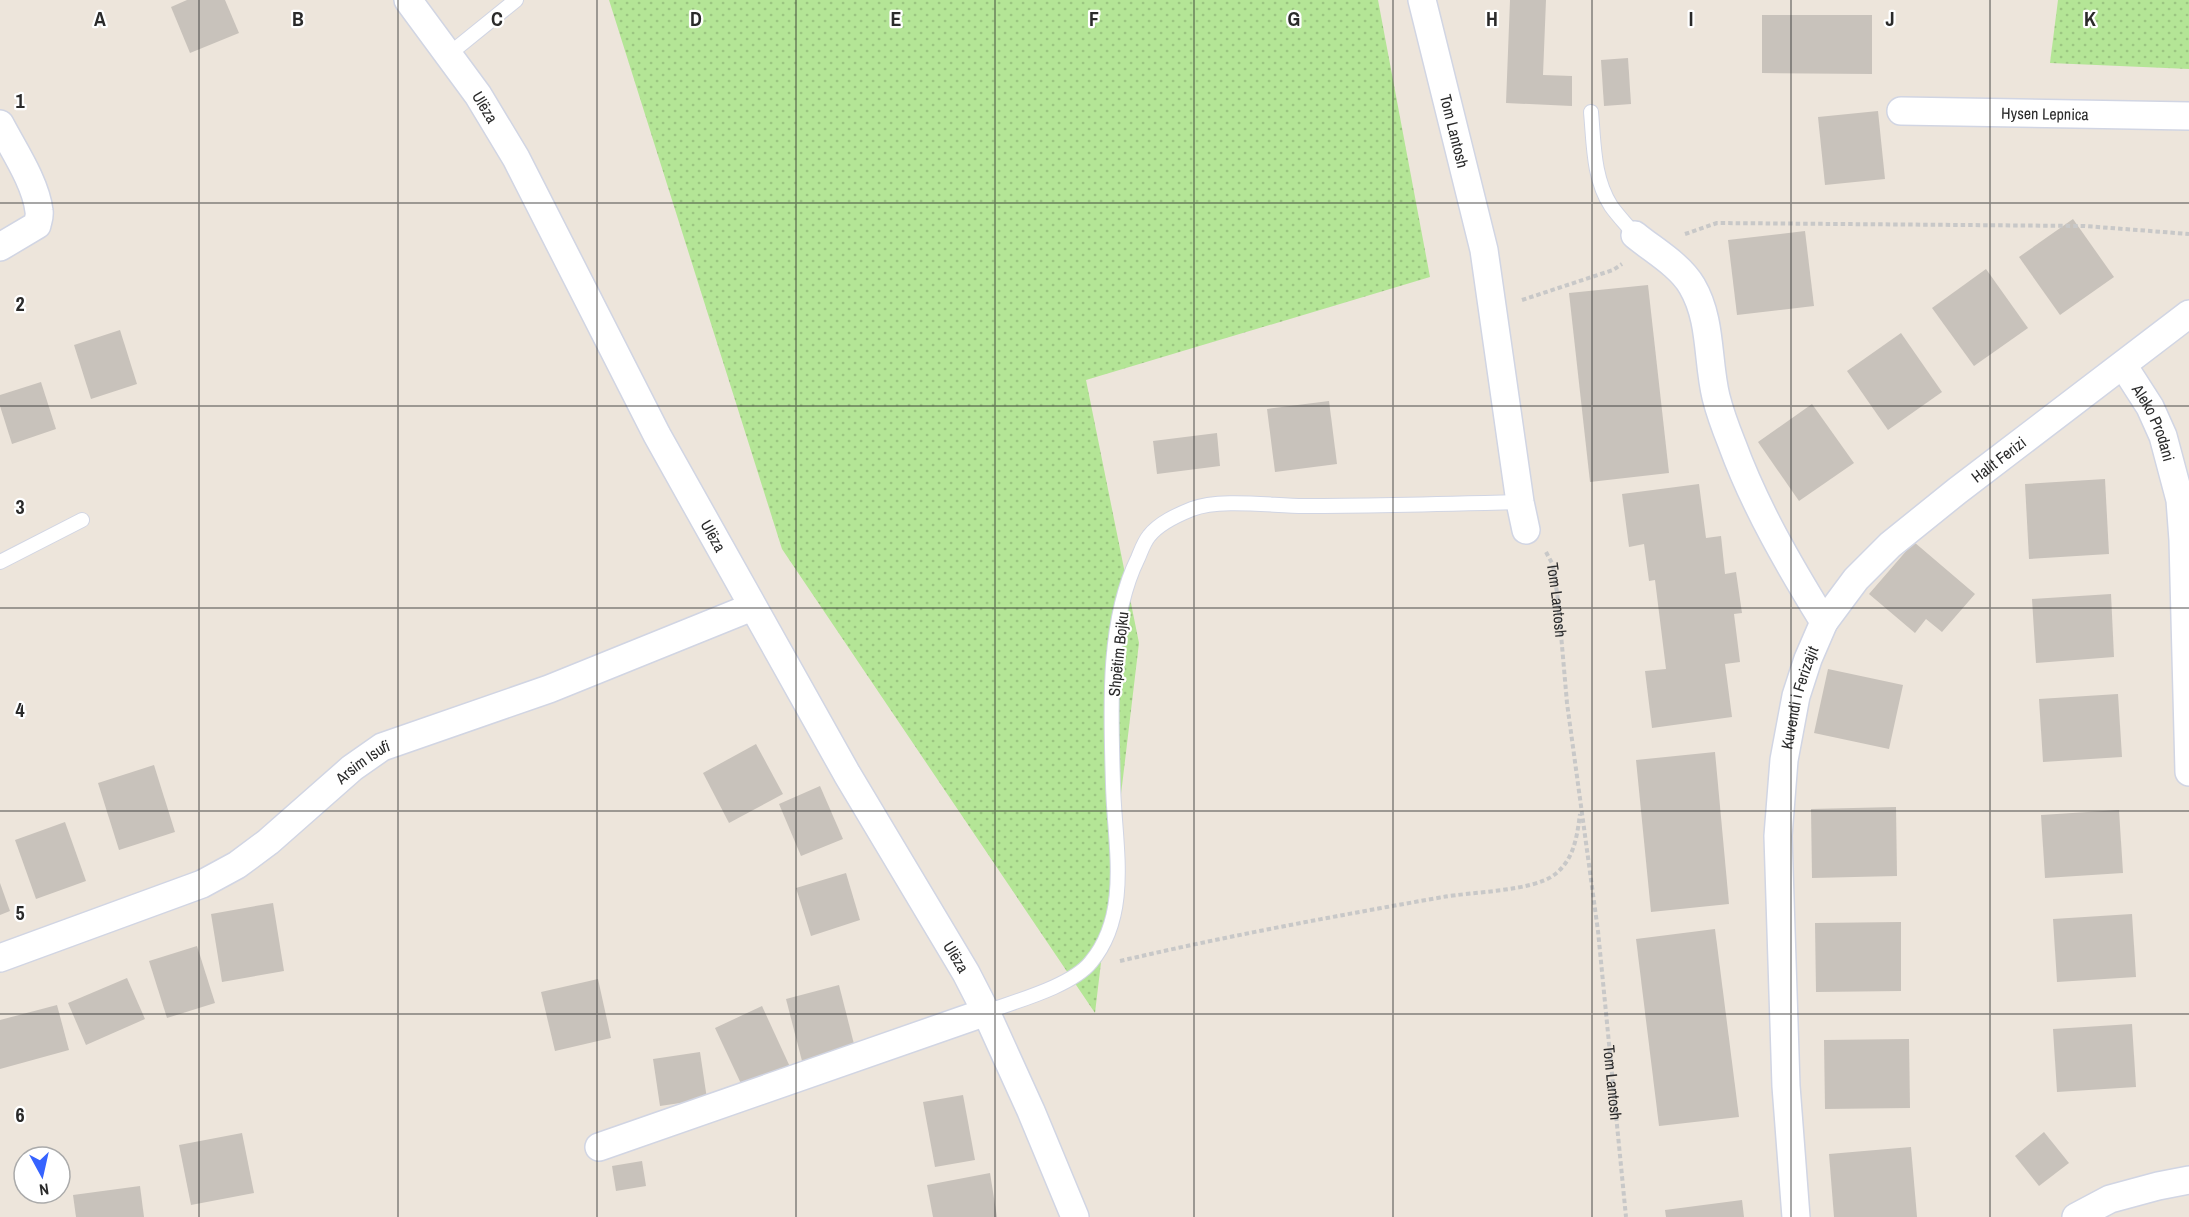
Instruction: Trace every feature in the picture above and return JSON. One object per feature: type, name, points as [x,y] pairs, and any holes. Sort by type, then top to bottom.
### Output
[{"type":"street","name":"Ulëza","points":[[408,0],[478,95],[516,158],[624,374],[752,607],[986,1012],[1031,1111],[1075,1217]]},
{"type":"street","name":"Tom Lantosh","points":[[1422,0],[1484,250],[1526,530]]},
{"type":"street","name":"Hysen Lepnica","points":[[1901,111],[2189,116]]},
{"type":"street","points":[[0,124],[26,173],[37,199],[40,214],[37,225],[0,247]]},
{"type":"street","points":[[1642,240],[1672,264],[1692,284],[1701,305],[1716,397],[1731,443],[1751,493],[1786,560],[1824,622]]},
{"type":"street","name":"Halit Ferizi","points":[[1824,622],[1856,579],[1890,545],[1956,491],[2189,314]]},
{"type":"street","name":"Aleko Prodani","points":[[2123,365],[2150,407],[2163,436],[2180,500],[2189,772]]},
{"type":"street","name":"Arsim Isufi","points":[[0,958],[202,884],[237,865],[268,842],[352,768],[382,747],[549,689],[752,607]]},
{"type":"street","name":"Kuvendi i Ferizajit","points":[[1796,1217],[1786,1086],[1778,836],[1784,760],[1796,696],[1808,659],[1824,622]]},
{"type":"street","points":[[599,1147],[986,1012]]},
{"type":"street","points":[[2076,1217],[2110,1199],[2189,1180]]},
{"type":"lane","points":[[448,55],[516,0]]},
{"type":"lane","points":[[1591,112],[1596,166],[1602,188],[1612,206],[1642,240]]},
{"type":"lane","name":"Shpëtim Bojku","points":[[986,1012],[1065,982],[1090,963],[1105,941],[1115,912],[1118,875],[1113,785],[1113,676],[1119,622],[1132,570],[1148,537],[1169,519],[1195,508],[1232,504],[1302,506],[1520,502]]},
{"type":"lane","points":[[0,562],[82,520]]},
{"type":"path","points":[[1494,310],[1613,270],[1642,240],[1717,223],[2085,226],[2189,234]]},
{"type":"path","name":"Tom Lantosh","points":[[1526,530],[1542,544],[1553,565],[1567,703],[1598,931],[1626,1217]]},
{"type":"path","points":[[1110,965],[1217,939],[1328,917],[1466,893],[1532,885],[1554,875],[1568,861],[1576,841],[1581,807]]},
{"type":"green space","points":[[609,0],[1378,0],[1430,277],[1086,380],[1139,643],[1095,1013],[782,549]]},
{"type":"green space","points":[[2058,0],[2189,0],[2189,69],[2050,63]]},
{"type":"building","points":[[187,0],[225,0],[239,33],[190,53],[171,7]]},
{"type":"building","points":[[1510,0],[1546,0],[1543,75],[1572,76],[1572,106],[1506,103]]},
{"type":"building","points":[[1762,15],[1872,15],[1872,74],[1762,73]]},
{"type":"building","points":[[1628,58],[1631,104],[1604,106],[1601,60]]},
{"type":"building","points":[[1878,111],[1885,179],[1825,185],[1818,117]]},
{"type":"building","points":[[2073,219],[2114,277],[2060,315],[2019,257]]},
{"type":"building","points":[[1805,231],[1814,306],[1737,315],[1728,240]]},
{"type":"building","points":[[1986,269],[2028,328],[1974,366],[1932,308]]},
{"type":"building","points":[[1648,285],[1669,473],[1590,482],[1569,293]]},
{"type":"building","points":[[120,330],[137,384],[91,399],[74,345]]},
{"type":"building","points":[[1901,333],[1942,392],[1888,430],[1847,371]]},
{"type":"building","points":[[41,382],[56,429],[12,444],[0,406],[0,395]]},
{"type":"building","points":[[1329,401],[1337,464],[1275,472],[1267,409]]},
{"type":"building","points":[[1812,404],[1854,463],[1799,501],[1758,442]]},
{"type":"building","points":[[1217,433],[1220,466],[1157,474],[1153,441]]},
{"type":"building","points":[[2105,479],[2109,554],[2029,559],[2025,484]]},
{"type":"building","points":[[1699,484],[1706,538],[1721,536],[1725,574],[1736,572],[1742,613],[1734,614],[1740,662],[1725,664],[1732,717],[1652,728],[1645,671],[1666,669],[1655,580],[1649,581],[1644,544],[1629,547],[1622,494]]},
{"type":"building","points":[[1914,542],[1975,594],[1942,632],[1926,619],[1915,633],[1869,594]]},
{"type":"building","points":[[2111,594],[2114,657],[2036,663],[2032,599]]},
{"type":"building","points":[[1828,669],[1903,685],[1889,749],[1814,733]]},
{"type":"building","points":[[2118,694],[2122,757],[2043,762],[2039,699]]},
{"type":"building","points":[[756,744],[783,794],[729,823],[703,773]]},
{"type":"building","points":[[1715,752],[1729,904],[1651,912],[1636,760]]},
{"type":"building","points":[[154,765],[175,832],[119,850],[98,783]]},
{"type":"building","points":[[820,786],[843,839],[801,856],[779,804]]},
{"type":"building","points":[[1896,807],[1897,876],[1812,878],[1811,809]]},
{"type":"building","points":[[2119,810],[2123,873],[2045,878],[2041,815]]},
{"type":"building","points":[[65,822],[86,881],[36,899],[15,840]]},
{"type":"building","points":[[846,873],[860,920],[811,936],[796,888]]},
{"type":"building","points":[[0,883],[10,911],[0,915]]},
{"type":"building","points":[[273,903],[284,971],[222,982],[211,914]]},
{"type":"building","points":[[2132,914],[2136,977],[2057,982],[2053,919]]},
{"type":"building","points":[[1901,922],[1901,991],[1816,992],[1815,923]]},
{"type":"building","points":[[1715,929],[1739,1117],[1659,1126],[1636,939]]},
{"type":"building","points":[[197,946],[215,1003],[167,1018],[149,961]]},
{"type":"building","points":[[127,978],[145,1019],[86,1045],[68,1003]]},
{"type":"building","points":[[598,979],[611,1038],[555,1051],[541,992]]},
{"type":"building","points":[[839,985],[855,1048],[802,1061],[786,999]]},
{"type":"building","points":[[57,1005],[69,1050],[0,1069],[0,1020]]},
{"type":"building","points":[[762,1006],[791,1069],[744,1090],[715,1028]]},
{"type":"building","points":[[2132,1024],[2136,1087],[2057,1092],[2053,1029]]},
{"type":"building","points":[[1909,1039],[1910,1108],[1825,1109],[1824,1040]]},
{"type":"building","points":[[700,1052],[707,1099],[660,1106],[653,1059]]},
{"type":"building","points":[[963,1095],[975,1160],[935,1167],[923,1102]]},
{"type":"building","points":[[2044,1132],[2069,1163],[2039,1186],[2015,1156]]},
{"type":"building","points":[[242,1133],[254,1193],[191,1205],[179,1145]]},
{"type":"building","points":[[1911,1147],[1917,1217],[1834,1217],[1829,1154]]},
{"type":"building","points":[[642,1161],[646,1186],[616,1191],[612,1166]]},
{"type":"building","points":[[990,1173],[997,1217],[933,1217],[927,1185]]},
{"type":"building","points":[[140,1186],[144,1217],[76,1217],[73,1195]]},
{"type":"building","points":[[1742,1200],[1744,1217],[1666,1217],[1665,1210]]}]
